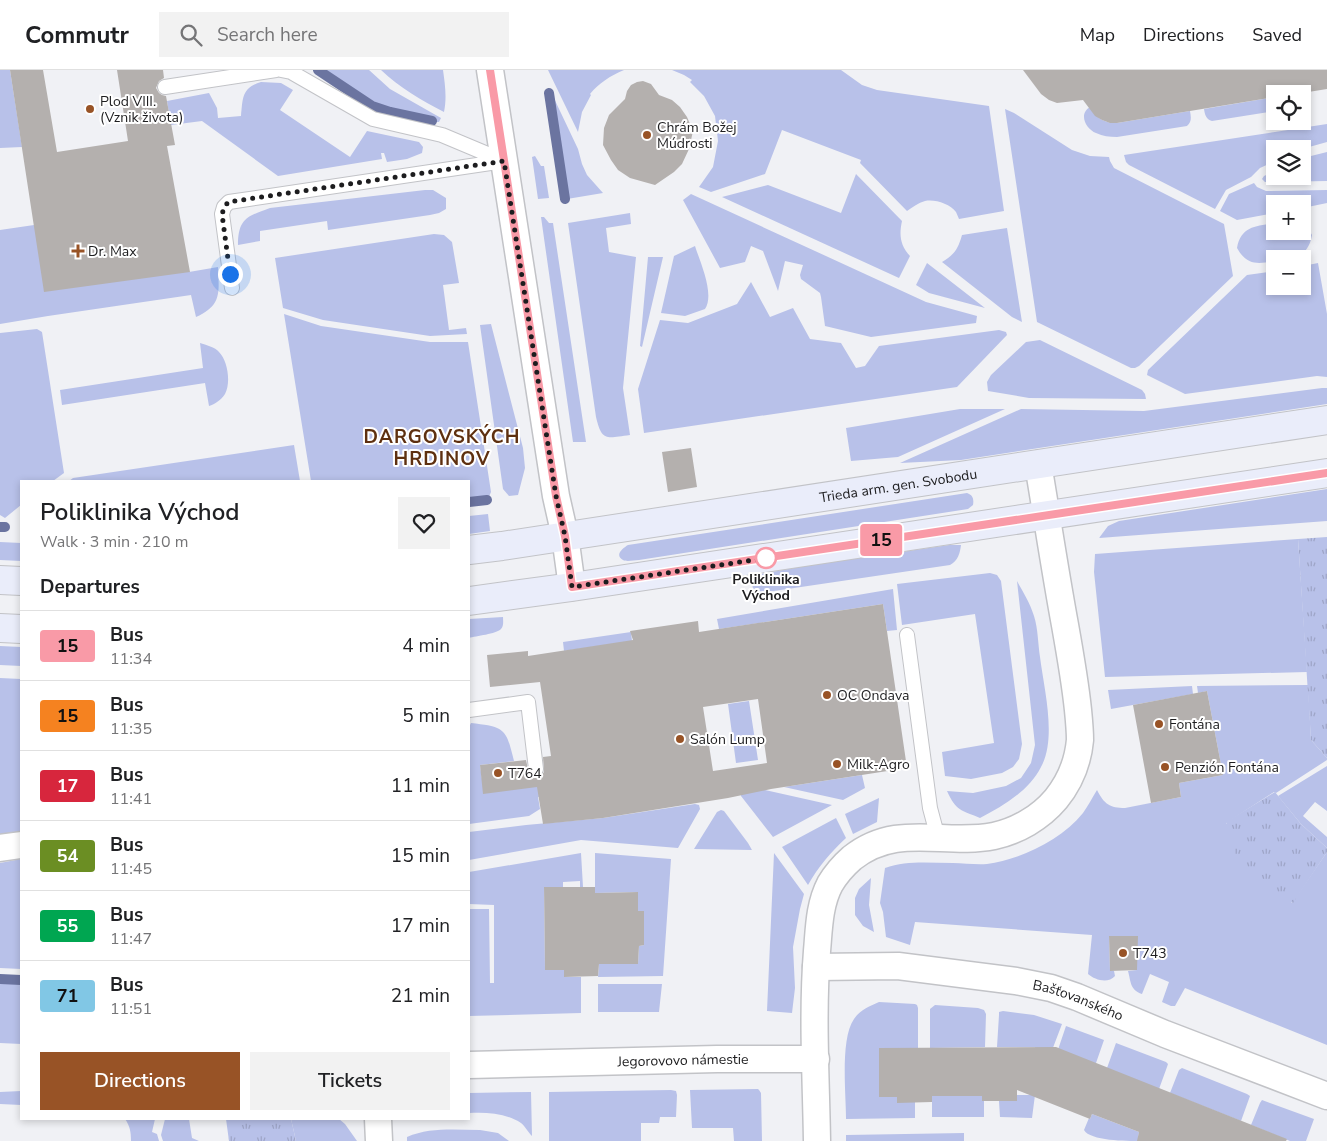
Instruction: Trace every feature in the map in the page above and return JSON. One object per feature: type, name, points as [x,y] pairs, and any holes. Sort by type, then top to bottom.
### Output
[{"type":"street","points":[[490,70],[556,496],[565,536],[572,587]]},
{"type":"street","name":"Trieda arm. gen. Svobodu","points":[[470,550],[1327,420]]},
{"type":"street","points":[[817,1141],[816,967],[820,917],[830,885],[837,873],[860,852],[881,842],[904,838],[974,838],[1008,832],[1025,824],[1048,808],[1068,781],[1076,761],[1080,740],[1076,684],[1038,464]]},
{"type":"street","points":[[470,600],[572,587],[1327,473]]},
{"type":"street","points":[[0,580],[20,581]]},
{"type":"street","points":[[0,628],[20,629]]},
{"type":"street","points":[[0,848],[20,845]]},
{"type":"street","name":"Bašťovanského","points":[[816,967],[898,966],[1016,981],[1051,988],[1327,1096]]},
{"type":"street","name":"Jegorovovo námestie","points":[[470,1064],[816,1059]]},
{"type":"street","points":[[378,1120],[379,1141]]},
{"type":"lane","points":[[165,87],[276,70]]},
{"type":"lane","points":[[281,70],[291,72],[373,119],[442,135],[504,161]]},
{"type":"lane","points":[[232,288],[222,214],[228,202],[504,161]]},
{"type":"lane","points":[[906,635],[930,808],[938,838]]},
{"type":"lane","points":[[470,710],[528,702],[536,769]]},
{"type":"green space","points":[[0,70],[10,70],[22,147],[0,148]]},
{"type":"green space","points":[[323,70],[369,70],[390,89],[441,118],[439,122],[433,122],[433,119],[381,107]]},
{"type":"green space","points":[[381,70],[443,70],[446,96],[444,112],[411,93]]},
{"type":"green space","points":[[548,70],[624,70],[605,80],[590,94],[582,112],[578,132]]},
{"type":"green space","points":[[672,70],[841,70],[862,85],[877,90],[989,106],[1004,211],[959,219],[956,212],[950,207],[942,203],[925,201],[907,211],[860,163],[861,160],[782,130],[765,174],[711,192],[699,187],[713,167],[718,141],[715,116],[704,96],[690,82],[692,80]]},
{"type":"green space","points":[[261,82],[281,83],[293,90],[280,110],[350,157],[367,131],[419,142],[423,147],[422,153],[407,159],[387,162],[384,153],[381,153],[382,159],[278,176],[202,121],[171,125],[167,101],[209,93],[217,108],[218,118],[241,116],[246,91],[254,84]]},
{"type":"green space","points":[[551,92],[578,149],[587,175],[603,193],[567,199]]},
{"type":"green space","points":[[1266,99],[1266,112],[1212,121],[1205,115],[1204,109]]},
{"type":"green space","points":[[1090,107],[1095,115],[1112,123],[1190,111],[1191,119],[1187,126],[1109,137],[1092,131],[1087,125],[1084,113]]},
{"type":"green space","points":[[1005,109],[1072,150],[1090,156],[1109,157],[1114,168],[1224,224],[1233,276],[1139,366],[1131,368],[1037,322]]},
{"type":"green space","points":[[1327,124],[1327,142],[1311,146],[1311,140],[1266,140],[1266,165],[1260,168],[1251,177],[1226,190],[1215,209],[1129,165],[1124,155],[1288,130],[1311,130],[1311,126]]},
{"type":"green space","points":[[1327,152],[1327,181],[1311,181],[1311,156]]},
{"type":"green space","points":[[535,156],[541,166],[544,166],[549,198],[538,199],[532,157]]},
{"type":"green space","points":[[856,174],[902,221],[901,240],[910,256],[899,278],[722,197],[768,185],[841,213]]},
{"type":"green space","points":[[1266,175],[1266,182],[1262,179]]},
{"type":"green space","points":[[1254,183],[1257,187],[1266,191],[1327,190],[1327,203],[1311,206],[1311,195],[1266,195],[1266,215],[1237,220],[1220,211],[1229,194]]},
{"type":"green space","points":[[433,190],[446,198],[446,209],[430,215],[328,230],[327,221],[260,231],[260,241],[238,245],[240,229],[246,219],[270,208]]},
{"type":"green space","points":[[691,194],[926,302],[977,316],[976,323],[871,337],[825,326],[820,293],[801,279],[800,275],[803,265],[785,261],[778,291],[763,251],[751,246],[745,262],[720,268],[683,200]]},
{"type":"green space","points":[[630,213],[631,224],[606,228],[609,252],[636,257],[623,388],[630,435],[610,437],[600,431],[596,417],[568,223]]},
{"type":"green space","points":[[541,217],[544,217],[549,223],[553,223],[586,442],[573,442]]},
{"type":"green space","points":[[1266,224],[1266,240],[1311,240],[1310,242],[1306,250],[1266,250],[1266,262],[1249,261],[1237,248],[1239,241],[1242,235],[1250,228]]},
{"type":"green space","points":[[34,225],[189,272],[218,267],[219,284],[215,303],[211,308],[196,317],[191,295],[0,324],[0,230]]},
{"type":"green space","points":[[1007,228],[1022,322],[1012,317],[942,262],[955,251],[962,235]]},
{"type":"green space","points":[[434,234],[444,235],[452,242],[459,283],[443,285],[449,330],[466,328],[467,334],[430,336],[323,320],[283,308],[275,258]]},
{"type":"green space","points":[[695,246],[708,287],[708,303],[705,309],[685,316],[661,313],[674,256]]},
{"type":"green space","points":[[648,257],[663,257],[642,347],[640,346]]},
{"type":"green space","points":[[927,263],[985,308],[929,293],[916,285]]},
{"type":"green space","points":[[1318,263],[1327,314],[1327,377],[1317,376],[1185,394],[1147,375],[1148,370],[1247,275],[1266,272],[1266,295],[1311,295],[1311,264]]},
{"type":"green space","points":[[751,282],[770,317],[793,308],[810,339],[841,343],[856,368],[865,366],[879,346],[999,330],[1006,332],[1007,335],[957,387],[644,433],[638,389],[660,320],[688,323],[737,304]]},
{"type":"green space","points":[[284,314],[321,326],[430,342],[468,342],[491,492],[488,499],[470,500],[470,480],[311,480]]},
{"type":"green space","points":[[491,324],[523,448],[525,468],[518,495],[509,496],[503,489],[480,325]]},
{"type":"green space","points":[[37,329],[42,332],[64,473],[54,480],[20,480],[20,506],[5,518],[0,515],[0,333]]},
{"type":"green space","points":[[1040,340],[1142,390],[1146,399],[1029,398],[988,391],[987,382],[991,375],[1026,342]]},
{"type":"green space","points":[[200,343],[213,347],[219,352],[225,361],[228,372],[227,389],[225,394],[216,403],[209,406],[205,383],[62,405],[60,390],[203,368]]},
{"type":"green space","points":[[1327,388],[1327,404],[961,460],[900,463],[1021,409],[1144,411]]},
{"type":"green space","points":[[960,409],[1005,409],[898,457],[851,461],[846,428]]},
{"type":"green space","points":[[294,445],[300,480],[70,480],[73,478]]},
{"type":"green space","points":[[1327,489],[1327,521],[1099,538],[1108,526],[1119,521]]},
{"type":"green space","points":[[967,493],[972,496],[973,501],[973,505],[968,509],[639,560],[625,561],[619,556],[620,552],[628,545]]},
{"type":"green space","points":[[488,514],[490,531],[470,534],[470,516]]},
{"type":"green space","points":[[1327,537],[1327,758],[1311,740],[1298,539]]},
{"type":"green space","points":[[1298,539],[1307,672],[1105,677],[1094,572],[1095,554]]},
{"type":"green space","points":[[0,542],[20,543],[20,561],[0,560]]},
{"type":"green space","points":[[949,545],[961,545],[958,556],[950,565],[754,594],[751,578],[761,574]]},
{"type":"green space","points":[[990,573],[997,575],[1001,581],[1022,744],[1019,759],[1013,767],[1002,773],[971,779],[945,776],[942,752],[994,743],[975,614],[902,625],[897,584]]},
{"type":"green space","points":[[1017,581],[1034,616],[1036,626],[1048,713],[1049,728],[1046,755],[1036,776],[1022,791],[980,818],[956,806],[947,791],[973,793],[1006,786],[1021,778],[1031,763],[1035,745]]},
{"type":"green space","points":[[893,589],[897,630],[887,631],[883,604],[719,629],[717,619]]},
{"type":"green space","points":[[503,617],[503,626],[491,634],[470,638],[470,619]]},
{"type":"green space","points":[[631,632],[632,641],[564,651],[563,642]]},
{"type":"green space","points":[[0,646],[20,647],[20,666],[0,665]]},
{"type":"green space","points":[[0,678],[20,679],[20,832],[0,835]]},
{"type":"green space","points":[[1308,685],[1311,740],[1327,760],[1226,823],[1292,903],[1327,852],[1327,1045],[1185,988],[1175,1006],[1171,1006],[1162,1002],[1169,982],[1150,974],[1142,994],[1138,992],[1132,985],[1128,971],[1137,970],[1137,936],[1109,936],[1110,970],[1114,971],[1115,976],[1109,980],[1094,978],[1088,974],[1092,935],[915,922],[910,945],[886,937],[880,903],[885,868],[893,865],[919,862],[987,864],[1014,858],[1040,847],[1064,832],[1083,813],[1097,790],[1102,799],[1108,804],[1120,808],[1181,797],[1179,783],[1223,775],[1207,691],[1198,693],[1197,686]]},
{"type":"green space","points":[[1192,686],[1193,694],[1111,709],[1108,690]]},
{"type":"green space","points":[[749,701],[758,760],[736,763],[728,704]]},
{"type":"green space","points":[[471,723],[491,726],[502,731],[509,742],[514,761],[480,765],[484,793],[554,777],[557,795],[538,797],[540,809],[529,816],[470,824]]},
{"type":"green space","points":[[1327,766],[1327,811],[1315,802],[1303,816],[1327,837],[1327,848],[1301,824],[1278,796]]},
{"type":"green space","points":[[862,775],[865,788],[843,800],[784,787]]},
{"type":"green space","points":[[740,788],[765,790],[832,805],[773,837],[741,796]]},
{"type":"green space","points":[[1275,792],[1301,824],[1327,848],[1327,852],[1293,903],[1256,887],[1237,861],[1226,822]]},
{"type":"green space","points":[[879,798],[877,822],[853,834],[845,814]]},
{"type":"green space","points":[[695,804],[699,805],[700,809],[678,848],[581,840],[470,860],[470,832],[603,818]]},
{"type":"green space","points":[[724,811],[752,850],[694,849],[717,812]]},
{"type":"green space","points":[[836,818],[846,838],[825,860],[808,885],[782,847]]},
{"type":"green space","points":[[581,853],[583,887],[580,887],[580,881],[563,882],[563,887],[544,887],[545,970],[564,970],[564,977],[581,977],[581,1013],[470,1016],[470,909],[489,909],[490,983],[494,983],[494,905],[470,904],[470,872]]},
{"type":"green space","points":[[595,853],[671,859],[663,976],[598,977],[599,964],[638,964],[639,946],[644,945],[644,911],[638,911],[638,892],[595,893]]},
{"type":"green space","points":[[774,853],[804,894],[793,947],[795,988],[792,1013],[767,1011]]},
{"type":"green space","points":[[20,859],[20,969],[0,968],[0,863]]},
{"type":"green space","points":[[871,878],[869,905],[874,932],[863,926],[855,915],[855,898],[859,889]]},
{"type":"green space","points":[[0,981],[20,982],[20,1044],[0,1043]]},
{"type":"green space","points":[[598,984],[662,984],[659,1012],[598,1012]]},
{"type":"green space","points":[[879,1002],[915,1004],[918,1008],[918,1048],[879,1049],[879,1097],[897,1097],[897,1102],[915,1102],[915,1118],[846,1119],[845,1053],[850,1028],[859,1013]]},
{"type":"green space","points":[[935,1005],[984,1010],[986,1014],[985,1047],[930,1048],[930,1009]]},
{"type":"green space","points":[[999,1012],[1034,1015],[1062,1024],[1035,1095],[1035,1047],[997,1047]]},
{"type":"green space","points":[[1066,1026],[1104,1040],[1096,1063],[1043,1094]]},
{"type":"green space","points":[[1116,1043],[1168,1064],[1159,1089],[1107,1068]]},
{"type":"green space","points":[[1182,1068],[1250,1096],[1241,1121],[1170,1093],[1179,1070]]},
{"type":"green space","points":[[758,1089],[761,1093],[762,1141],[734,1141],[733,1128],[692,1128],[690,1090]]},
{"type":"green space","points":[[20,1091],[20,1105],[0,1104],[0,1092]]},
{"type":"green space","points":[[676,1091],[677,1095],[676,1117],[660,1117],[659,1123],[641,1123],[641,1141],[549,1141],[549,1092]]},
{"type":"green space","points":[[531,1092],[532,1136],[521,1123],[509,1117],[489,1113],[470,1113],[470,1093]]},
{"type":"green space","points":[[1017,1095],[1035,1095],[1032,1118],[1000,1117],[999,1101],[1017,1101]]},
{"type":"green space","points":[[932,1096],[982,1096],[982,1101],[984,1101],[984,1117],[932,1117]]},
{"type":"green space","points":[[1262,1100],[1314,1119],[1306,1141],[1290,1141],[1251,1125]]},
{"type":"green space","points":[[1092,1114],[1139,1132],[1138,1138],[1141,1139],[1140,1141],[1109,1140],[1088,1134],[1084,1130]]},
{"type":"green space","points":[[126,1120],[155,1120],[152,1132],[157,1134],[159,1141],[131,1141]]},
{"type":"green space","points":[[165,1120],[189,1120],[192,1138],[199,1141],[163,1141],[161,1135]]},
{"type":"green space","points":[[226,1120],[291,1120],[296,1141],[229,1141]]},
{"type":"green space","points":[[291,1120],[340,1120],[357,1141],[296,1141]]},
{"type":"green space","points":[[480,1130],[498,1133],[509,1141],[407,1141],[407,1137],[425,1132]]},
{"type":"green space","points":[[964,1133],[964,1141],[846,1141],[846,1135]]},
{"type":"building","points":[[10,70],[43,70],[57,152],[128,141],[117,70],[163,70],[164,78],[159,81],[156,88],[159,93],[166,96],[175,145],[167,146],[190,272],[44,292]]},
{"type":"building","points":[[1023,70],[1327,70],[1327,89],[1311,92],[1311,85],[1266,85],[1266,98],[1117,123],[1110,123],[1095,116],[1083,100],[1057,103],[1041,94]]},
{"type":"building","name":"Chrám Božej Múdrosti","points":[[643,81],[651,84],[659,95],[672,100],[680,107],[693,131],[689,149],[682,164],[655,185],[630,178],[618,170],[603,145],[604,128],[609,115],[625,99],[631,85]]},
{"type":"building","points":[[691,448],[697,487],[668,492],[662,452]]},
{"type":"building","points":[[883,604],[907,768],[603,818],[543,824],[537,787],[483,794],[480,765],[526,760],[529,774],[537,778],[544,772],[543,757],[551,756],[540,682],[490,687],[487,655],[528,651],[528,656],[633,640],[630,631],[698,621],[699,632]],"holes":[[[758,699],[767,763],[713,771],[703,707]]]},
{"type":"building","points":[[1207,691],[1223,775],[1179,783],[1181,797],[1151,803],[1133,705]]},
{"type":"building","points":[[544,887],[595,887],[595,893],[638,892],[638,911],[644,911],[644,945],[639,946],[638,964],[599,964],[598,976],[564,977],[564,970],[545,970]]},
{"type":"building","name":"T743","points":[[1109,936],[1138,936],[1137,970],[1110,971]]},
{"type":"building","points":[[1056,1047],[1287,1139],[1286,1141],[1137,1141],[1139,1132],[1092,1114],[1090,1119],[1017,1090],[1017,1101],[982,1101],[982,1096],[932,1096],[932,1102],[897,1103],[897,1097],[879,1097],[879,1048]]},
{"type":"waterway","points":[[318,70],[372,106],[432,121]]},
{"type":"waterway","points":[[549,93],[565,199]]},
{"type":"waterway","points":[[470,502],[487,500]]},
{"type":"waterway","points":[[0,527],[5,527]]},
{"type":"waterway","points":[[0,979],[20,980]]},
{"type":"bus line","name":"15","points":[[490,70],[556,496],[565,536],[572,587],[1327,473]]},
{"type":"place","name":"Plod VIII. (Vznik života)","points":[[90,109]]},
{"type":"place","name":"Chrám Božej Múdrosti","points":[[647,135]]},
{"type":"place","name":"Dr. Max","points":[[78,251]]},
{"type":"place","name":"Poliklinika Východ","points":[[766,558]]},
{"type":"place","name":"OC Ondava","points":[[827,695]]},
{"type":"place","name":"Fontána","points":[[1159,724]]},
{"type":"place","name":"Salón Lump","points":[[680,739]]},
{"type":"place","name":"Milk-Agro","points":[[837,764]]},
{"type":"place","name":"Penzión Fontána","points":[[1165,767]]},
{"type":"place","name":"T764","points":[[498,773]]},
{"type":"place","name":"T743","points":[[1123,953]]},
{"type":"district","name":"DARGOVSKÝCH HRDINOV","points":[[442,448]]},
{"type":"route","points":[[230,274],[222,214],[228,202],[504,161],[572,587],[774,557],[766,558]]}]
